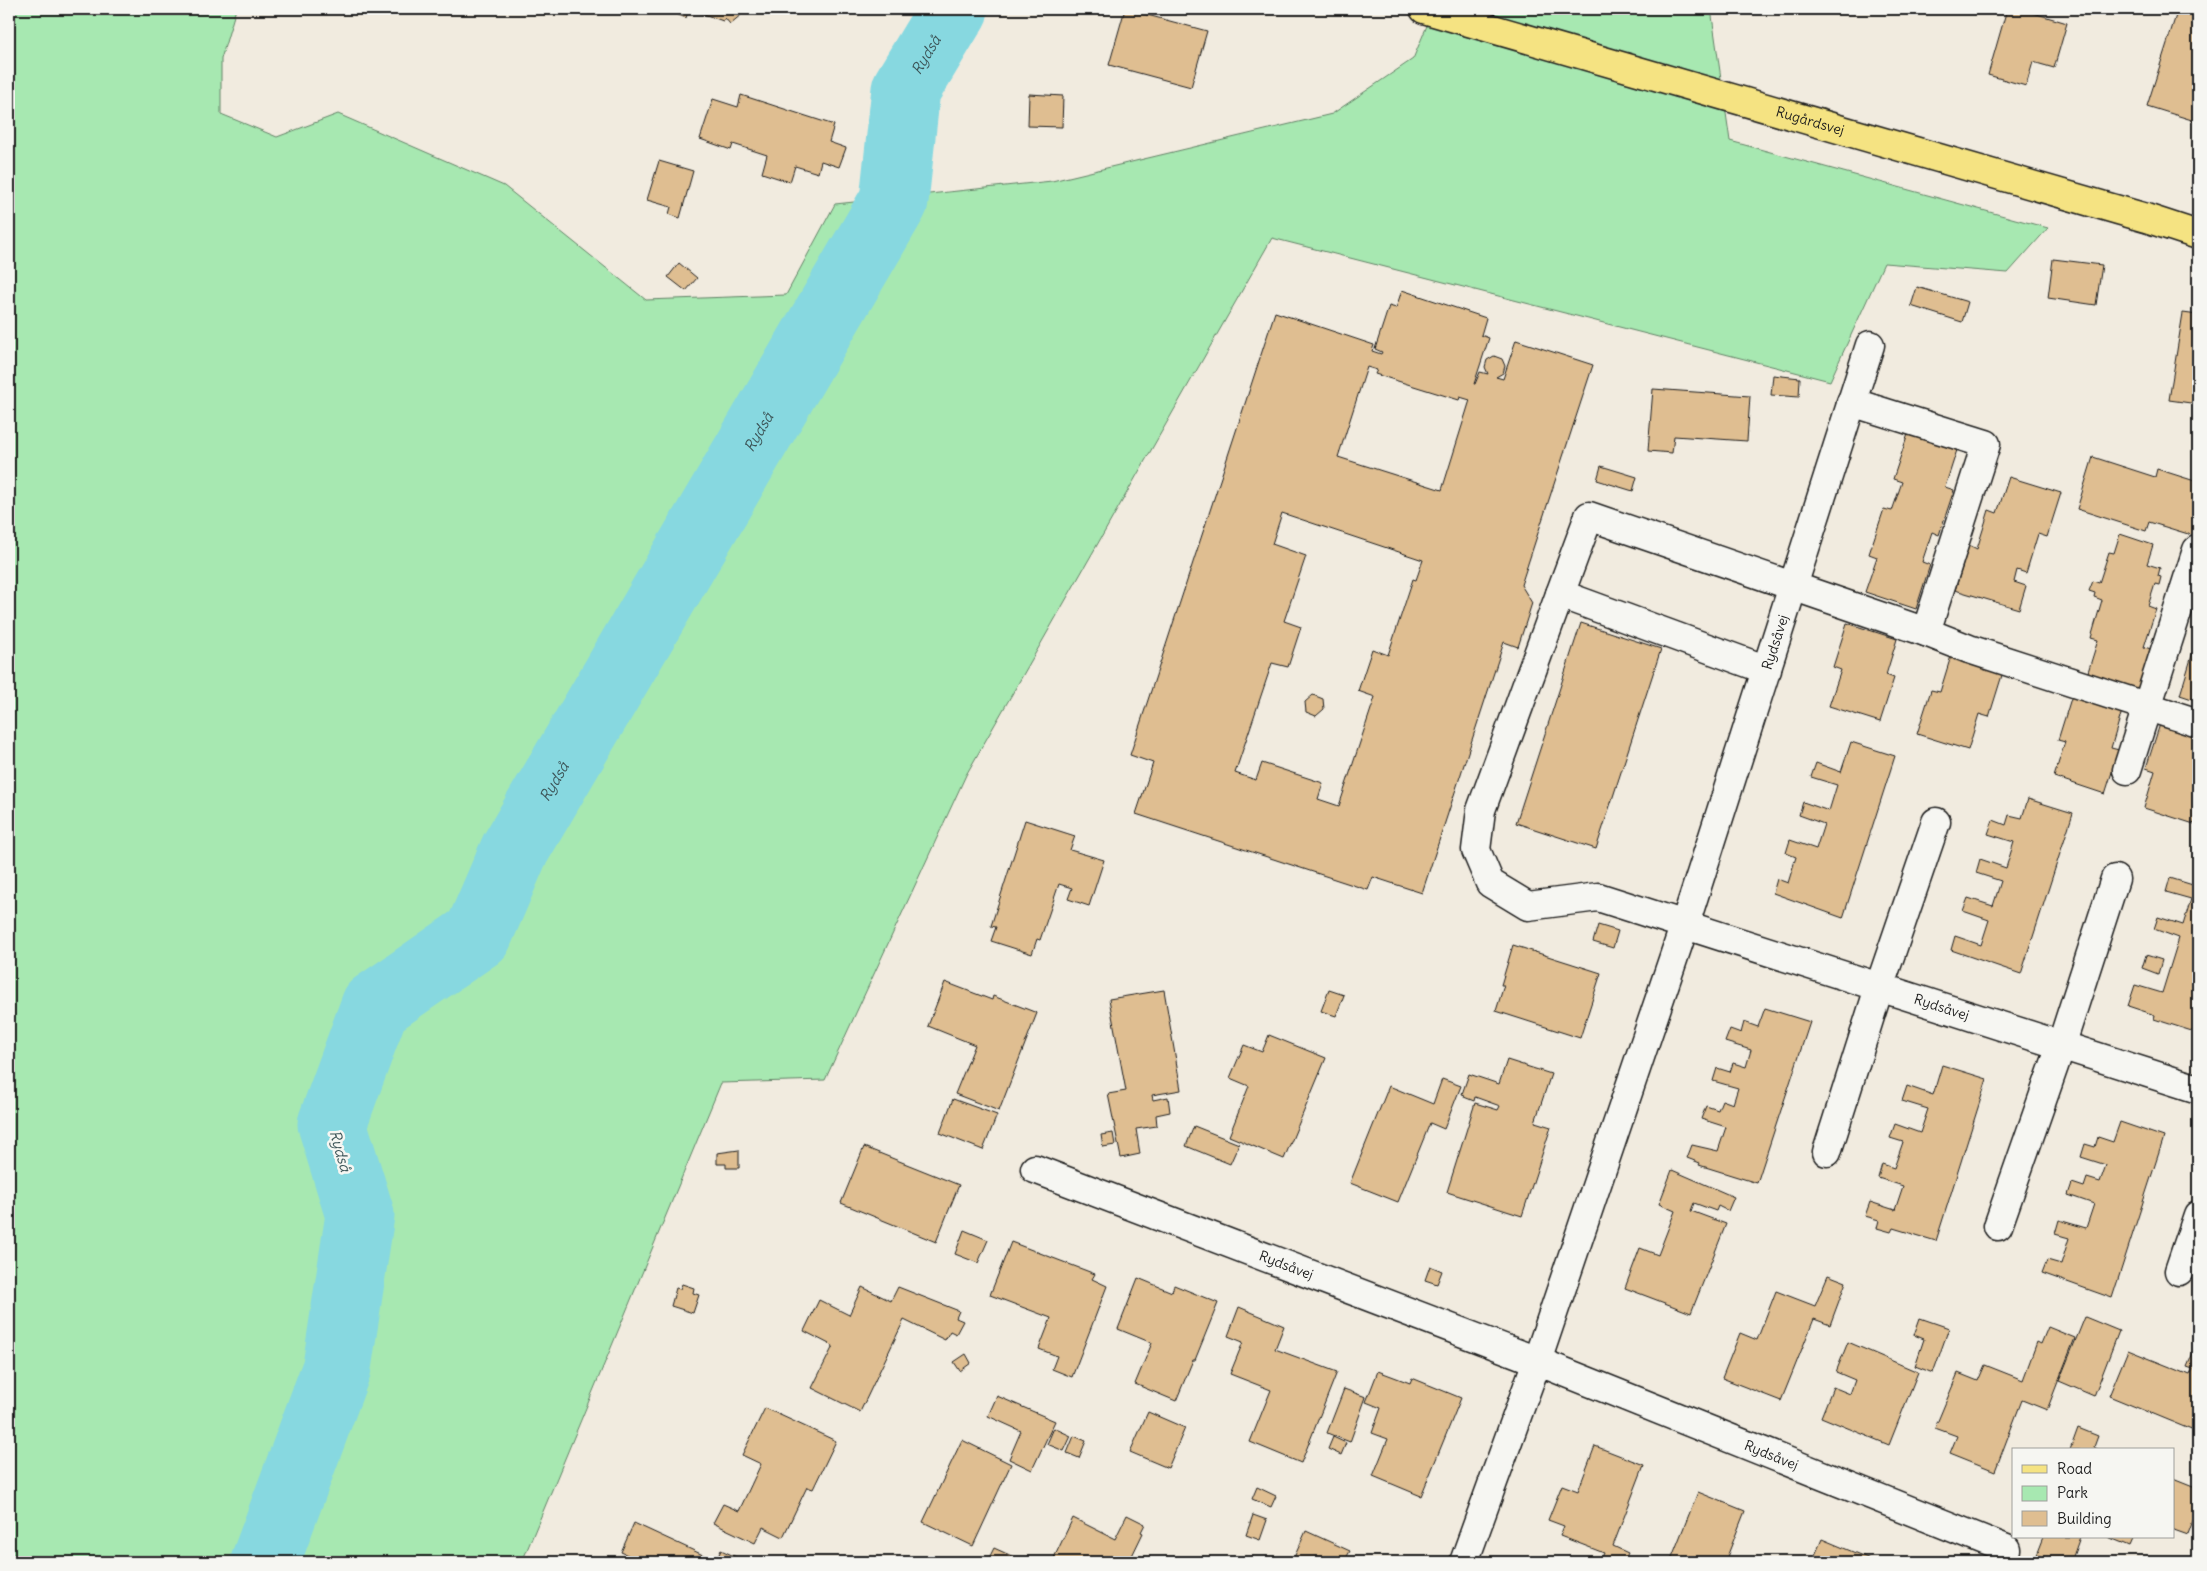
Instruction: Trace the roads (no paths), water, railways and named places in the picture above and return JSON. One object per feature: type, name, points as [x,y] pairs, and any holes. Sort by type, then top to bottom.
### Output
[{"type":"main road","name":"Rugårdsvej","points":[[1424,9],[2146,218],[2198,235]]},
{"type":"street","name":"Rydsåvej","points":[[1464,1562],[1538,1361],[1685,924],[1870,345]]},
{"type":"street","points":[[1851,402],[1986,444],[1926,632]]},
{"type":"street","points":[[1766,670],[1560,594],[1589,516],[1792,588],[1926,632],[1969,649],[2198,723]]},
{"type":"street","points":[[2127,770],[2197,550]]},
{"type":"street","name":"Rydsåvej","points":[[1560,594],[1481,810],[1476,850],[1490,883],[1528,906],[1598,897],[2198,1089]]},
{"type":"street","points":[[1828,1152],[1879,988],[1936,822]]},
{"type":"street","points":[[1998,1226],[2060,1046],[2114,879]]},
{"type":"street","name":"Rydsåvej","points":[[1035,1169],[1538,1361],[2006,1549]]},
{"type":"street","points":[[2179,1271],[2198,1215]]},
{"type":"waterway","name":"Rydså","points":[[265,1562],[337,1367],[360,1215],[332,1124],[375,1006],[478,935],[514,851],[894,201],[906,89],[954,9]]}]
